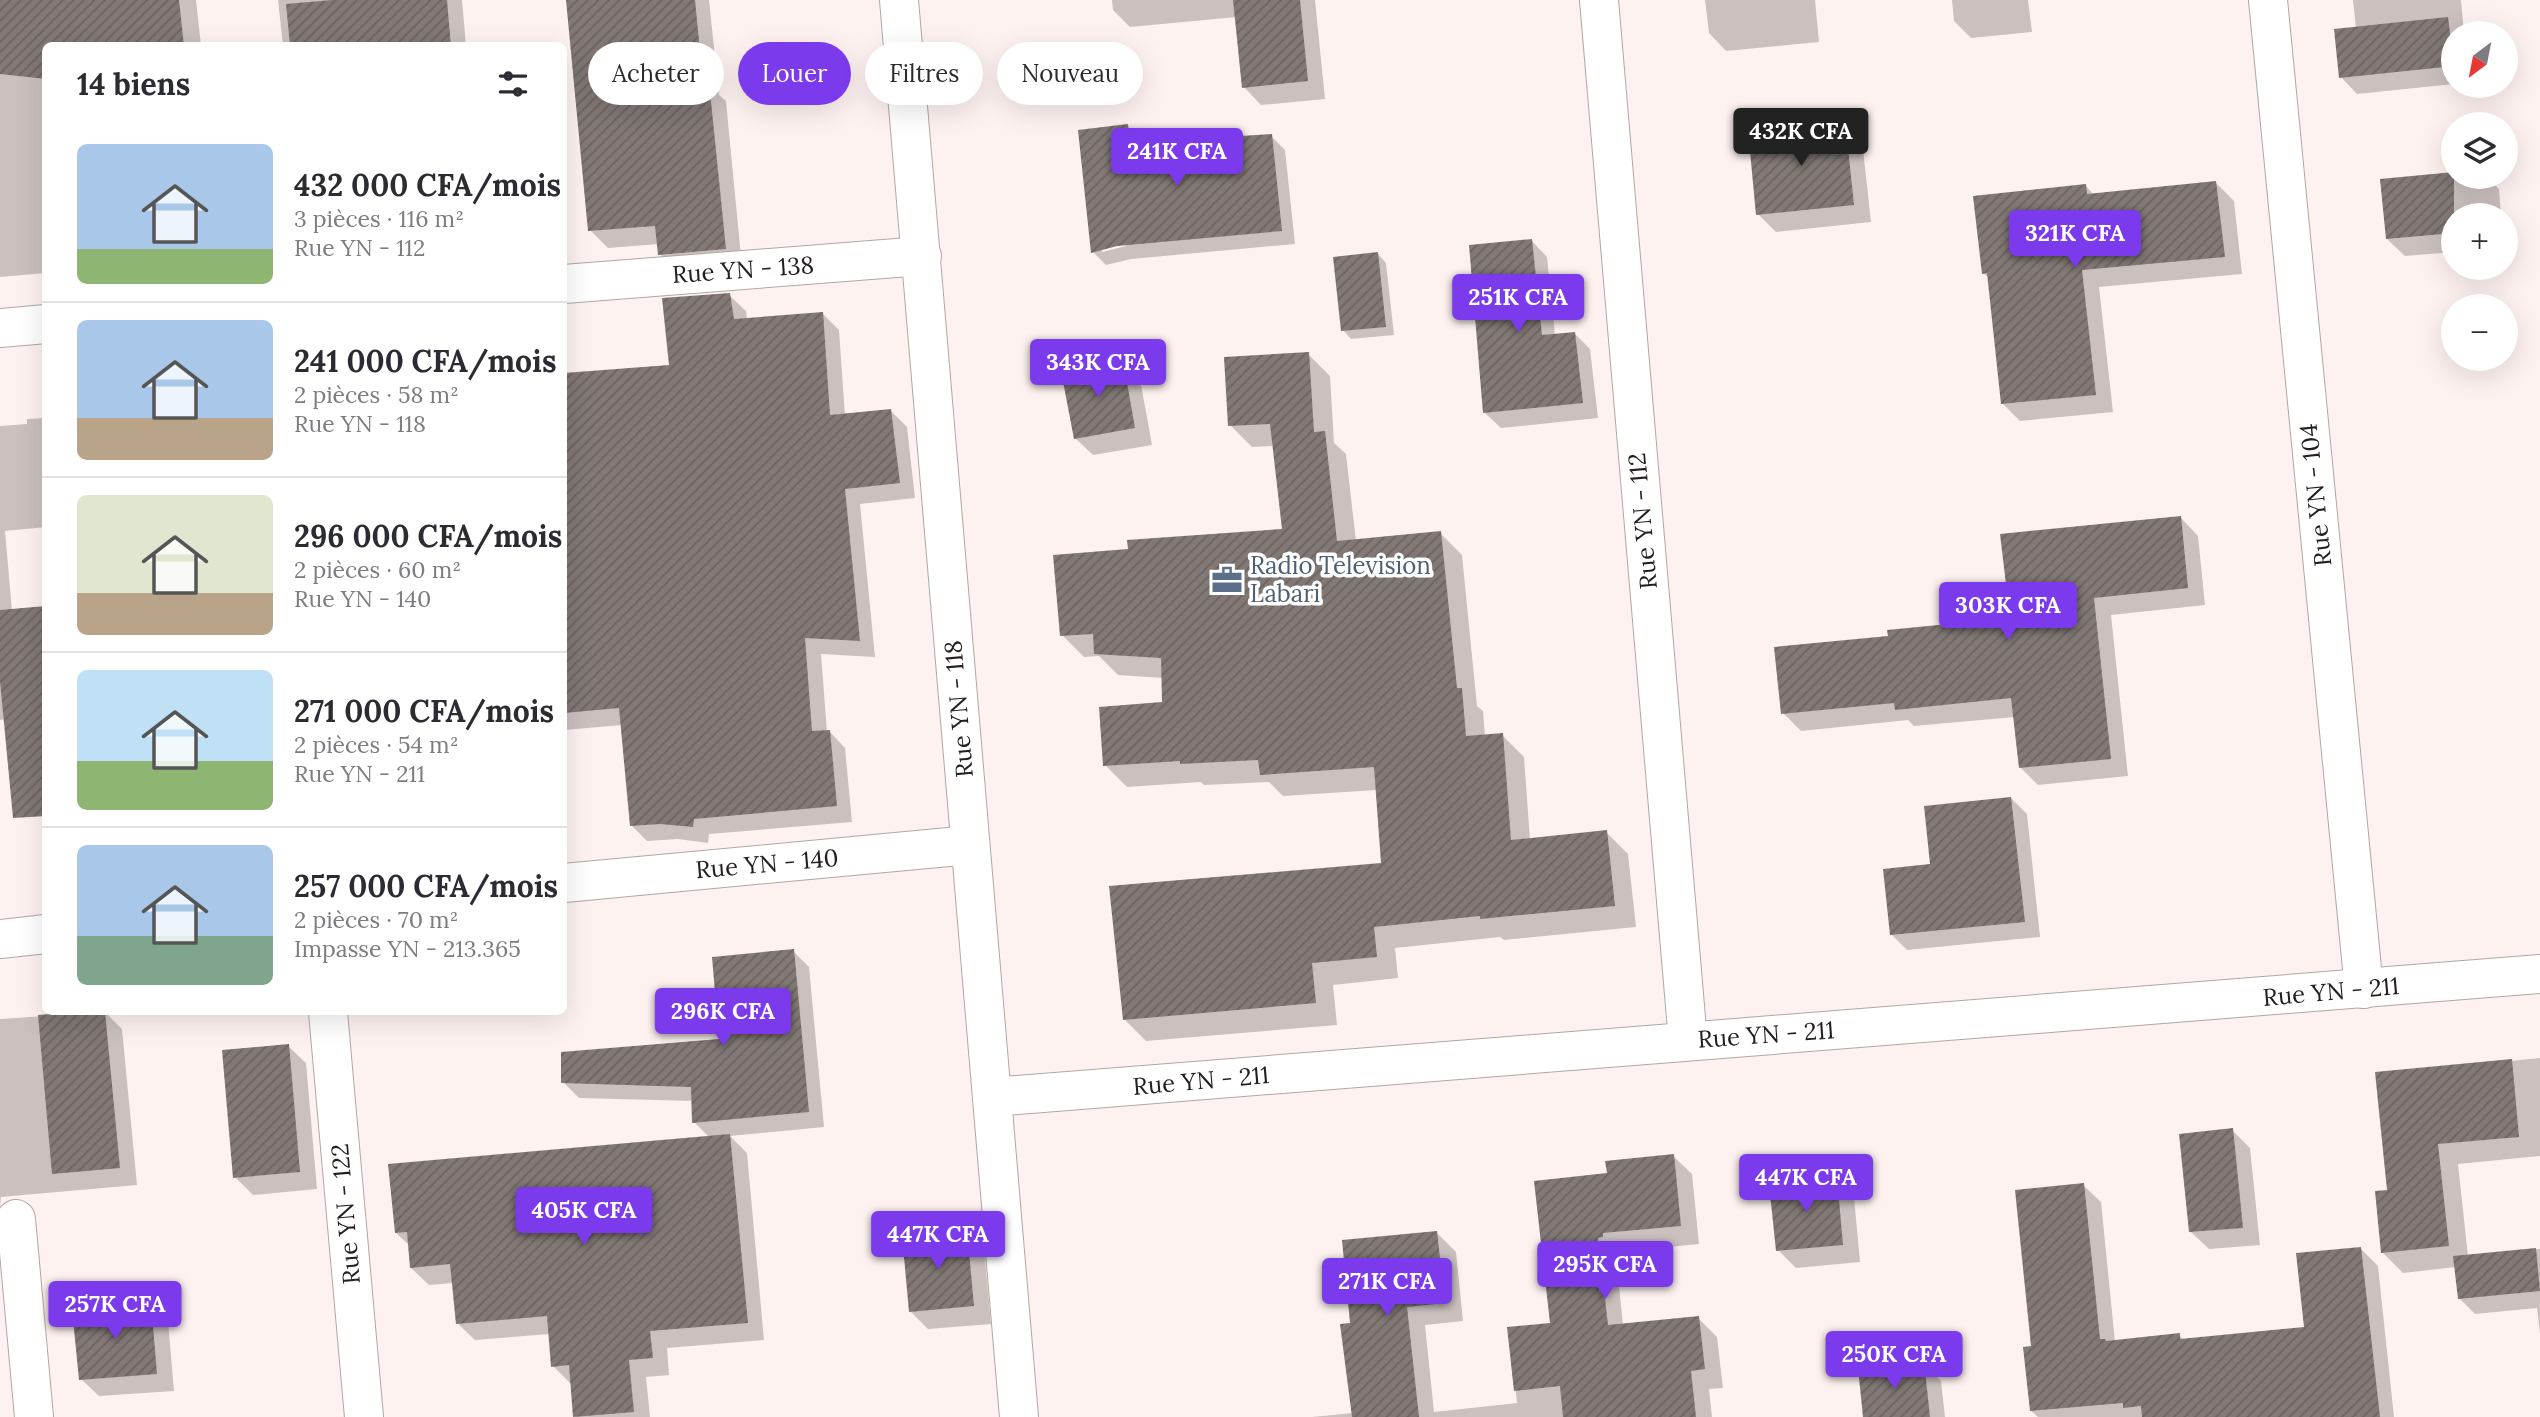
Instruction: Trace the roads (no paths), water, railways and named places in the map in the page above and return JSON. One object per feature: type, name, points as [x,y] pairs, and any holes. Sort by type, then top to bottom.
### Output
[{"type":"street","name":"Rue YN - 118","points":[[899,0],[1019,1417]]},
{"type":"street","name":"Rue YN - 112","points":[[1599,0],[1688,1041]]},
{"type":"street","name":"Rue YN - 104","points":[[2268,0],[2364,989]]},
{"type":"street","name":"Rue YN - 138","points":[[567,284],[922,256]]},
{"type":"street","points":[[0,328],[42,324]]},
{"type":"street","name":"Rue YN - 140","points":[[567,883],[970,845]]},
{"type":"street","points":[[0,939],[42,934]]},
{"type":"street","name":"Rue YN - 211","points":[[992,1097],[2540,974]]},
{"type":"street","name":"Rue YN - 122","points":[[328,1015],[364,1417]]},
{"type":"street","points":[[16,1219],[34,1417]]},
{"type":"place","name":"Radio Television Labari","points":[[1227,580]]}]
